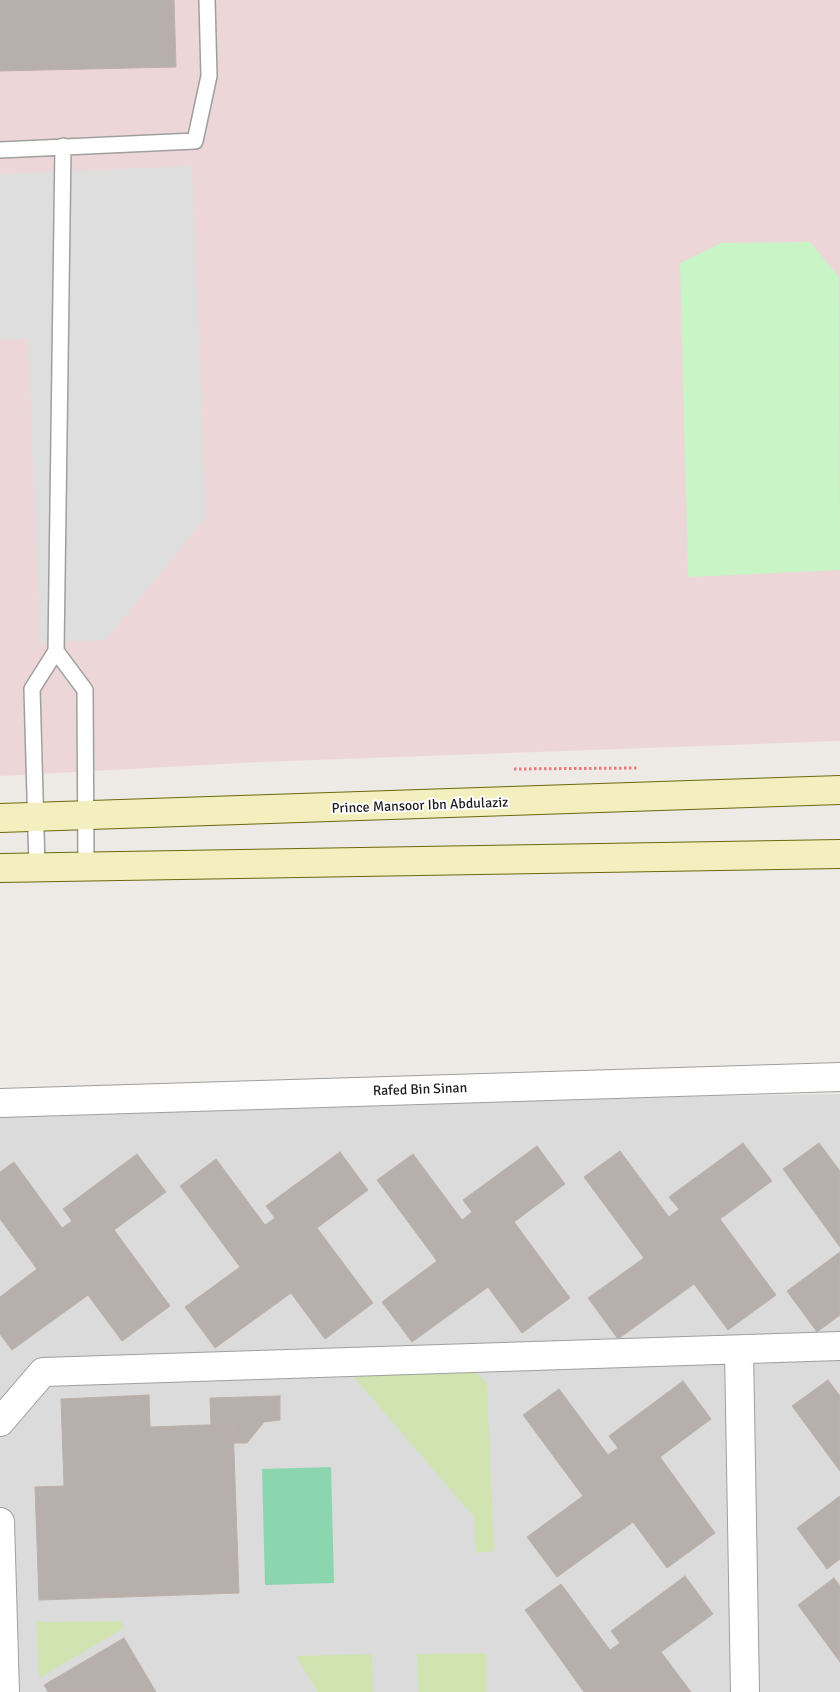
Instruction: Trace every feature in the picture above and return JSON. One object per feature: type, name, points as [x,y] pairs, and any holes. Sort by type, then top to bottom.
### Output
[{"type":"street","name":"Prince Mansoor Ibn Abdulaziz","points":[[0,818],[840,790]]},
{"type":"street","points":[[0,868],[840,854]]},
{"type":"street","name":"Rafed Bin Sinan","points":[[0,1103],[840,1077]]},
{"type":"street","points":[[0,1422],[43,1372],[840,1346]]},
{"type":"street","points":[[739,1350],[745,1692]]},
{"type":"street","points":[[0,1522],[5,1692]]},
{"type":"lane","points":[[0,150],[195,141],[209,76],[207,0]]},
{"type":"lane","points":[[37,867],[32,689],[56,651],[63,146]]},
{"type":"lane","points":[[56,651],[85,690],[86,867]]},
{"type":"shaded area","points":[[0,0],[840,0],[840,741],[260,762],[0,776]]},
{"type":"shaded area","points":[[192,166],[206,518],[105,640],[40,643],[28,339],[0,340],[0,174]]},
{"type":"shaded area","points":[[840,1094],[840,1692],[0,1692],[0,1108]]},
{"type":"green space","points":[[810,242],[839,277],[840,570],[688,577],[680,263],[721,243]]},
{"type":"green space","points":[[473,1370],[487,1383],[494,1551],[476,1553],[474,1517],[353,1376],[361,1373]]},
{"type":"green space","points":[[331,1467],[334,1583],[265,1585],[262,1469]]},
{"type":"green space","points":[[121,1621],[124,1628],[39,1678],[36,1622]]},
{"type":"green space","points":[[486,1653],[486,1692],[418,1692],[417,1654]]},
{"type":"green space","points":[[372,1654],[373,1692],[318,1692],[296,1656]]},
{"type":"building","points":[[0,0],[174,0],[176,67],[0,71]]},
{"type":"building","points":[[743,1143],[772,1181],[720,1219],[776,1295],[728,1330],[694,1284],[618,1339],[588,1298],[644,1258],[584,1177],[620,1151],[669,1217],[679,1209],[669,1197]]},
{"type":"building","points":[[819,1143],[840,1171],[840,1247],[783,1169]]},
{"type":"building","points":[[537,1146],[565,1184],[514,1222],[570,1298],[522,1333],[488,1287],[412,1342],[382,1302],[437,1261],[377,1180],[413,1154],[462,1220],[472,1212],[463,1200]]},
{"type":"building","points":[[340,1152],[368,1190],[317,1228],[373,1303],[325,1339],[291,1293],[215,1348],[185,1307],[240,1267],[180,1186],[216,1159],[265,1225],[275,1218],[266,1206]]},
{"type":"building","points":[[137,1154],[166,1192],[114,1230],[170,1306],[122,1341],[88,1295],[12,1350],[0,1334],[0,1297],[37,1269],[0,1219],[0,1172],[14,1162],[62,1228],[72,1221],[63,1209]]},
{"type":"building","points":[[840,1252],[840,1315],[817,1332],[787,1291]]},
{"type":"building","points":[[828,1380],[840,1396],[840,1471],[792,1406]]},
{"type":"building","points":[[683,1381],[711,1419],[660,1457],[715,1533],[667,1568],[633,1522],[557,1577],[527,1537],[583,1496],[523,1415],[559,1389],[608,1455],[618,1448],[609,1436]]},
{"type":"building","points":[[149,1395],[150,1427],[233,1424],[239,1593],[39,1600],[35,1487],[64,1486],[61,1399]]},
{"type":"building","points":[[280,1396],[280,1420],[264,1422],[247,1443],[234,1443],[233,1424],[211,1425],[210,1398]]},
{"type":"building","points":[[840,1496],[840,1559],[827,1569],[797,1528]]},
{"type":"building","points":[[685,1576],[713,1614],[661,1652],[691,1692],[584,1692],[525,1610],[561,1584],[610,1650],[620,1643],[611,1631]]},
{"type":"building","points":[[834,1578],[840,1586],[840,1662],[798,1605]]},
{"type":"building","points":[[124,1638],[156,1692],[48,1692],[44,1685]]}]
